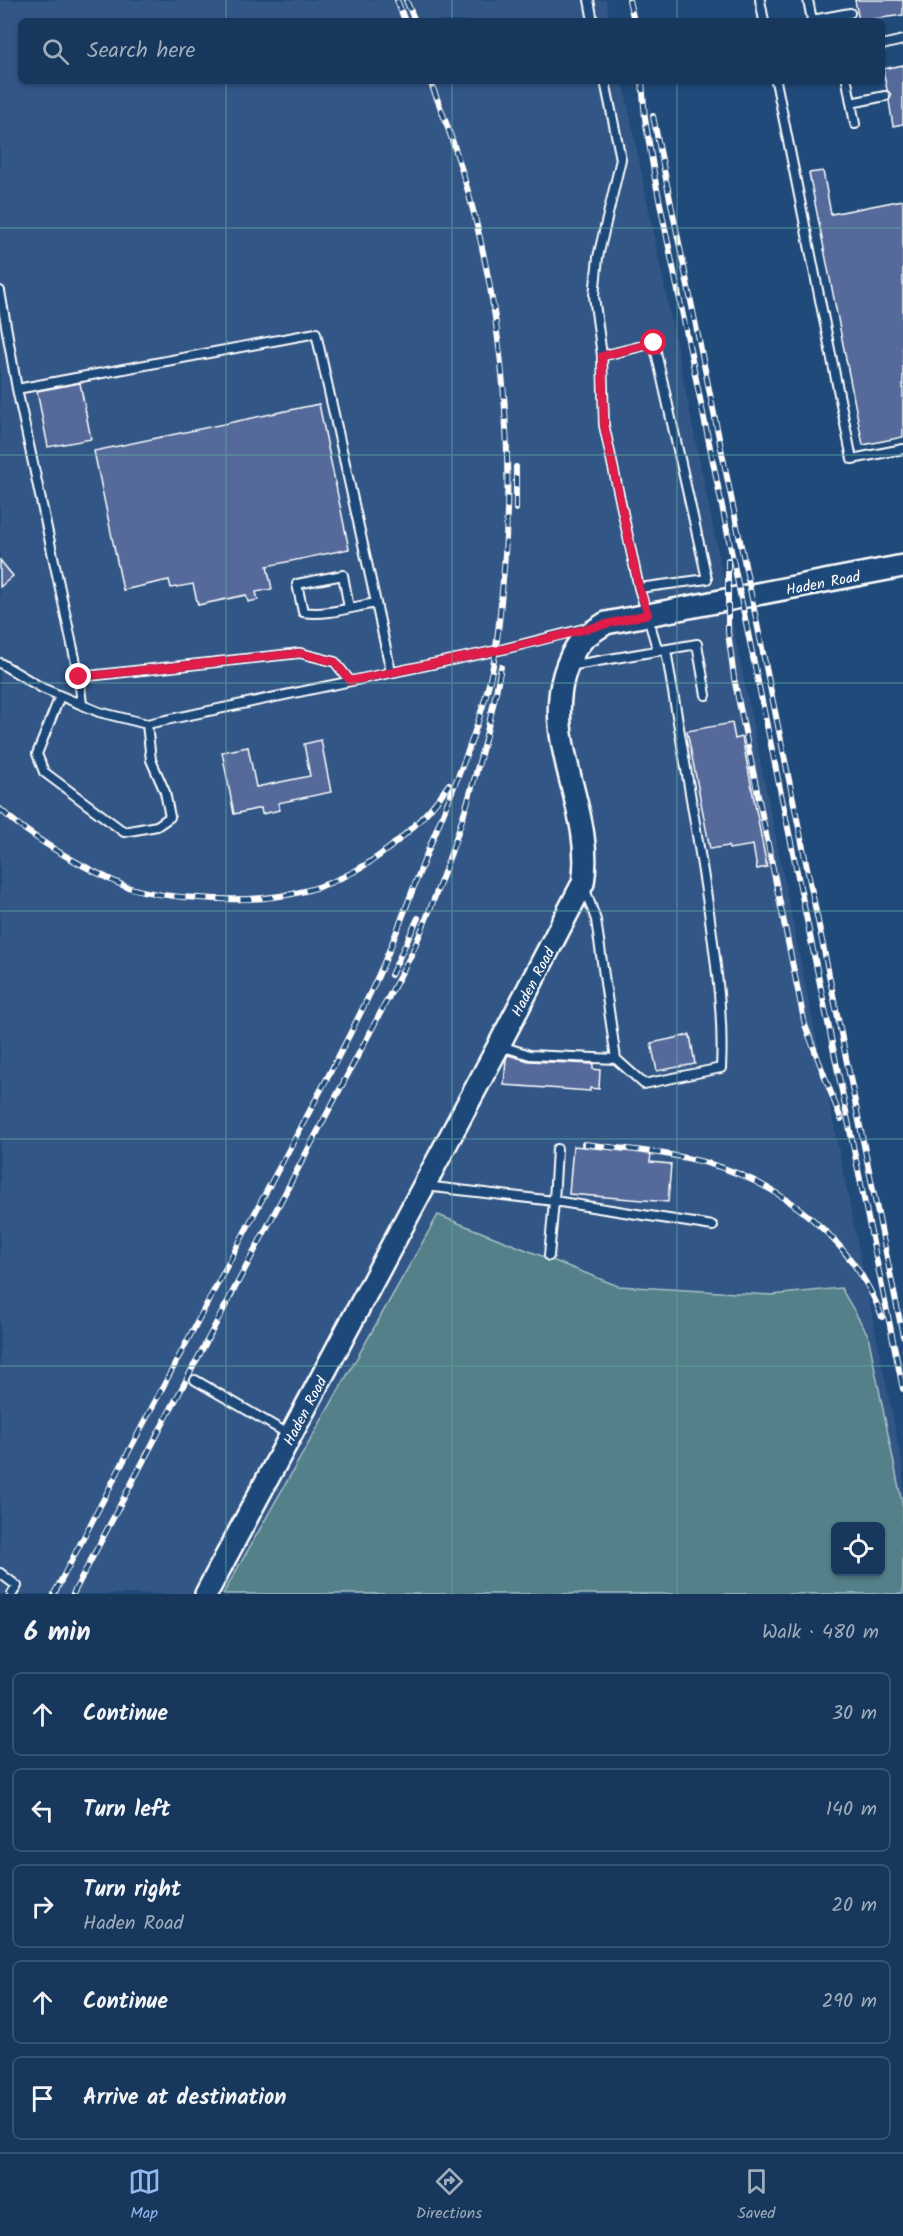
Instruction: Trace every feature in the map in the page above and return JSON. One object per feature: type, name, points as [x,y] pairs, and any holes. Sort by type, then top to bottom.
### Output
[{"type":"street","name":"Haden Road","points":[[206,1594],[583,883],[586,869],[584,835],[561,735],[559,716],[559,698],[573,652],[583,640],[606,623],[903,566]]},
{"type":"lane","points":[[589,0],[592,18]]},
{"type":"lane","points":[[760,0],[763,18]]},
{"type":"lane","points":[[808,0],[812,18]]},
{"type":"lane","points":[[823,18],[850,13]]},
{"type":"lane","points":[[885,44],[903,40]]},
{"type":"lane","points":[[499,1045],[530,1055],[616,1059],[644,1084],[721,1068],[723,1041],[717,972],[698,837],[662,651],[639,588],[604,425],[602,356],[594,296],[598,257],[621,159],[606,84]]},
{"type":"lane","points":[[777,84],[852,459],[903,449]]},
{"type":"lane","points":[[848,84],[855,124]]},
{"type":"lane","points":[[851,102],[885,96]]},
{"type":"lane","points":[[0,291],[17,389],[79,677],[82,705]]},
{"type":"lane","points":[[17,389],[316,333],[391,672]]},
{"type":"lane","points":[[602,356],[654,343],[707,579],[639,588]]},
{"type":"lane","points":[[349,608],[343,575],[297,584],[303,612],[316,614],[349,608],[376,603]]},
{"type":"lane","points":[[0,663],[60,696],[99,712],[147,724],[504,649],[606,623]]},
{"type":"lane","points":[[567,666],[698,644],[706,694]]},
{"type":"lane","points":[[79,677],[300,653],[335,662],[350,681]]},
{"type":"lane","points":[[60,696],[37,754],[44,772],[124,832],[157,826],[170,817],[165,792],[151,760],[147,724]]},
{"type":"lane","points":[[583,883],[596,920],[616,1059]]},
{"type":"lane","points":[[549,1256],[557,1149]]},
{"type":"lane","points":[[424,1185],[554,1201],[713,1226]]},
{"type":"lane","points":[[195,1380],[291,1436]]},
{"type":"lane","points":[[0,1573],[17,1586],[12,1594]]},
{"type":"shaded area","points":[[0,0],[606,0],[609,18],[18,18],[18,84],[624,84],[903,1468],[903,1594],[0,1594]]},
{"type":"green space","points":[[438,1215],[618,1286],[772,1295],[841,1288],[868,1335],[903,1508],[903,1594],[223,1594]]},
{"type":"building","points":[[855,0],[903,0],[903,15],[858,18]]},
{"type":"building","points":[[903,65],[903,124],[893,126],[889,101],[891,95],[887,90],[885,69]]},
{"type":"building","points":[[823,171],[831,214],[903,200],[903,437],[863,445],[809,173]]},
{"type":"building","points":[[80,383],[91,439],[48,447],[37,391]]},
{"type":"building","points":[[319,404],[349,549],[267,566],[272,589],[256,592],[258,600],[248,602],[246,595],[198,605],[193,584],[171,588],[169,580],[123,590],[94,451]]},
{"type":"building","points":[[0,560],[13,576],[0,587]]},
{"type":"building","points":[[732,723],[735,739],[742,737],[767,867],[757,869],[753,845],[710,849],[687,731]]},
{"type":"building","points":[[321,740],[331,792],[278,803],[280,810],[262,814],[261,808],[234,814],[222,752],[248,747],[256,787],[310,776],[304,744]]},
{"type":"building","points":[[690,1035],[695,1064],[657,1071],[651,1043]]},
{"type":"building","points":[[508,1055],[529,1061],[593,1064],[593,1069],[600,1070],[599,1089],[590,1088],[590,1091],[504,1085]]},
{"type":"building","points":[[573,1146],[651,1153],[650,1162],[671,1164],[668,1202],[569,1194]]},
{"type":"railway","points":[[397,0],[404,18]]},
{"type":"railway","points":[[406,0],[414,18]]},
{"type":"railway","points":[[629,0],[633,18]]},
{"type":"railway","points":[[54,1594],[328,1077],[373,987],[462,768],[487,692],[497,642],[504,569],[507,445],[503,382],[496,320],[485,259],[452,139],[431,84]]},
{"type":"railway","points":[[642,84],[655,179],[903,1389]]},
{"type":"railway","points":[[653,116],[903,1336]]},
{"type":"railway","points":[[516,467],[516,509]]},
{"type":"railway","points":[[728,560],[728,632],[734,678],[805,1025],[841,1119]]},
{"type":"railway","points":[[73,1594],[412,953],[427,918],[464,813],[485,741],[501,667]]},
{"type":"railway","points":[[0,809],[49,846],[127,887],[181,897],[255,899],[307,890],[355,871],[408,832],[433,806],[449,784]]},
{"type":"railway","points":[[391,975],[418,918]]},
{"type":"railway","points":[[584,1144],[692,1159],[735,1173],[762,1185],[812,1219],[834,1240],[854,1264],[870,1289],[882,1317]]},
{"type":"route","points":[[79,677],[300,653],[335,662],[350,681],[504,649],[648,614],[639,588],[604,425],[602,356],[654,343]]}]
